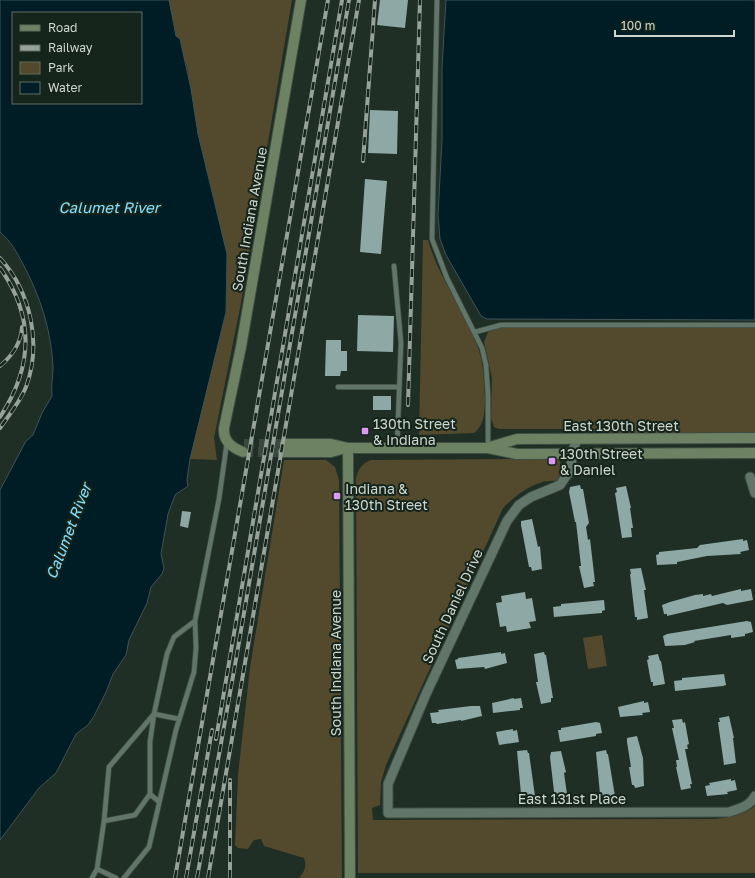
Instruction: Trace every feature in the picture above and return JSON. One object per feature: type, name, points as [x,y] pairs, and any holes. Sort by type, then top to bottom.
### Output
[{"type":"main road","name":"South Indiana Avenue","points":[[227,442],[224,428],[241,347],[301,0]]},
{"type":"main road","name":"East 130th Street","points":[[488,448],[517,439],[755,438]]},
{"type":"main road","points":[[227,442],[233,448],[244,448]]},
{"type":"main road","name":"East 130th Street","points":[[284,448],[331,452],[348,448],[488,448],[517,454],[755,453]]},
{"type":"main road","name":"South Indiana Avenue","points":[[348,448],[350,878]]},
{"type":"street","name":"South Daniel Drive","points":[[388,813],[388,784],[426,694],[507,521],[519,505],[531,497],[560,485],[571,469],[572,453],[577,439]]},
{"type":"street","points":[[750,477],[755,493]]},
{"type":"street","name":"East 131st Place","points":[[388,813],[729,812],[742,808],[754,798]]},
{"type":"lane","points":[[437,0],[432,239],[447,278],[482,348],[486,365],[488,395],[488,448]]},
{"type":"lane","points":[[394,266],[401,343],[397,448]]},
{"type":"lane","points":[[475,332],[501,325],[755,325]]},
{"type":"lane","points":[[338,387],[399,387]]},
{"type":"lane","points":[[124,878],[149,847],[179,719],[194,672],[196,648],[195,621],[219,499],[227,442]]},
{"type":"lane","points":[[104,822],[135,815],[150,794],[150,742],[154,714],[167,654],[174,637],[195,621]]},
{"type":"lane","points":[[154,714],[179,719]]},
{"type":"lane","points":[[92,878],[97,869],[104,822],[109,767],[154,714]]},
{"type":"lane","points":[[150,794],[159,802]]},
{"type":"lane","points":[[97,869],[116,878]]},
{"type":"green space","points":[[169,0],[292,0],[240,308],[214,438],[217,460],[190,459],[226,312],[227,254],[198,134],[187,66],[176,36]]},
{"type":"green space","points":[[423,240],[428,240],[439,269],[475,339],[480,354],[484,376],[485,407],[482,422],[478,430],[474,433],[419,435]]},
{"type":"green space","points":[[497,327],[755,328],[755,433],[636,434],[562,429],[499,429],[494,427],[491,418],[492,378],[484,342],[488,332]]},
{"type":"green space","points":[[284,460],[326,460],[335,467],[339,480],[342,878],[299,878],[305,868],[304,858],[264,846],[261,839],[254,840],[248,849],[238,848],[235,845],[238,775],[250,668]]},
{"type":"green space","points":[[371,460],[560,460],[561,474],[556,481],[549,481],[534,485],[520,493],[503,508],[386,765],[381,782],[380,805],[372,808],[373,820],[716,819],[741,814],[755,806],[755,873],[358,873],[356,479],[358,472],[362,465]]},
{"type":"green space","points":[[602,635],[607,666],[588,669],[583,638]]},
{"type":"water","name":"Calumet River","points":[[0,0],[169,0],[176,36],[180,39],[191,89],[198,134],[227,254],[226,312],[190,459],[187,480],[188,486],[175,495],[168,514],[161,554],[164,568],[162,574],[151,587],[147,603],[129,640],[126,655],[113,674],[94,716],[88,725],[76,734],[56,773],[39,788],[0,840],[0,490],[26,441],[33,435],[42,413],[52,396],[53,366],[50,339],[44,313],[35,288],[16,251],[0,232]]},
{"type":"water","points":[[446,0],[755,0],[755,320],[487,319],[481,316],[446,255],[440,239],[438,215],[442,140],[442,68]]},
{"type":"building","points":[[380,0],[408,0],[405,28],[377,25]]},
{"type":"building","points":[[370,110],[398,111],[397,154],[368,153]]},
{"type":"building","points":[[365,179],[387,181],[381,254],[360,252]]},
{"type":"building","points":[[358,315],[394,316],[393,352],[357,351]]},
{"type":"building","points":[[326,340],[341,340],[341,351],[347,351],[347,371],[341,371],[340,376],[325,376]]},
{"type":"building","points":[[373,396],[391,396],[391,410],[373,410]]},
{"type":"building","points":[[580,485],[581,489],[583,489],[589,523],[586,527],[588,540],[590,539],[595,582],[593,582],[594,586],[584,588],[579,566],[581,566],[576,522],[569,492],[570,487]]},
{"type":"building","points":[[626,486],[631,508],[633,528],[631,528],[632,537],[622,538],[615,493],[617,492],[616,488]]},
{"type":"building","points":[[182,511],[191,512],[188,528],[180,526]]},
{"type":"building","points":[[532,519],[538,547],[540,546],[542,569],[532,571],[531,567],[529,567],[521,521]]},
{"type":"building","points":[[743,539],[743,541],[747,540],[749,550],[740,552],[741,554],[707,556],[677,562],[677,564],[657,565],[656,555],[659,554],[659,552],[697,548],[700,545]]},
{"type":"building","points":[[641,568],[646,590],[644,590],[648,618],[637,620],[637,617],[635,617],[630,569]]},
{"type":"building","points":[[741,589],[741,591],[751,589],[753,600],[727,605],[723,603],[667,616],[667,614],[664,614],[662,605],[670,602],[695,595],[703,594],[703,596],[711,594],[712,596]]},
{"type":"building","points":[[525,592],[526,599],[532,598],[536,621],[529,622],[531,628],[507,632],[506,626],[500,627],[496,603],[502,602],[501,596]]},
{"type":"building","points":[[604,600],[605,610],[602,611],[602,613],[554,617],[553,607],[561,606],[561,604]]},
{"type":"building","points":[[747,621],[751,622],[753,632],[745,634],[745,636],[731,638],[731,635],[694,641],[695,642],[685,645],[665,646],[663,636],[667,634]]},
{"type":"building","points":[[501,652],[501,654],[505,653],[507,663],[485,669],[484,667],[457,669],[455,660],[458,658]]},
{"type":"building","points":[[544,652],[546,655],[553,698],[551,698],[551,702],[541,704],[536,682],[538,682],[534,654]]},
{"type":"building","points":[[658,654],[661,661],[665,684],[653,686],[647,660],[649,659],[648,656]]},
{"type":"building","points":[[724,674],[726,685],[675,691],[674,681],[682,680],[682,678]]},
{"type":"building","points":[[521,698],[523,708],[520,708],[520,710],[493,713],[492,703]]},
{"type":"building","points":[[644,701],[644,703],[648,702],[650,712],[642,713],[643,715],[620,717],[618,707]]},
{"type":"building","points":[[480,706],[482,716],[461,721],[437,724],[432,723],[430,713],[439,712],[438,710]]},
{"type":"building","points":[[729,716],[734,738],[736,763],[724,765],[718,722],[720,722],[719,718]]},
{"type":"building","points":[[682,719],[683,723],[685,722],[689,744],[687,745],[688,749],[685,749],[692,784],[690,784],[691,788],[681,790],[676,767],[676,760],[679,760],[672,728],[674,728],[672,720]]},
{"type":"building","points":[[596,722],[600,723],[602,733],[596,734],[596,736],[560,742],[558,730],[561,730],[561,728]]},
{"type":"building","points":[[513,729],[513,731],[517,730],[519,742],[499,745],[496,732]]},
{"type":"building","points":[[637,736],[643,758],[644,786],[635,788],[634,785],[632,785],[629,767],[631,767],[627,738]]},
{"type":"building","points":[[527,750],[529,753],[535,796],[533,796],[534,801],[524,802],[523,794],[521,794],[517,751]]},
{"type":"building","points":[[606,750],[615,796],[613,796],[614,800],[604,802],[602,794],[600,794],[596,752]]},
{"type":"building","points":[[561,751],[566,772],[564,773],[568,801],[557,802],[557,799],[555,800],[550,757],[551,752]]},
{"type":"building","points":[[731,779],[731,781],[735,780],[737,790],[727,792],[728,794],[707,796],[705,786],[710,785],[709,783]]},
{"type":"tunnel","points":[[244,444],[285,444]]},
{"type":"tunnel","points":[[243,452],[283,452]]},
{"type":"railway","points":[[175,878],[328,0]]},
{"type":"railway","points":[[216,739],[342,0]]},
{"type":"railway","points":[[197,878],[349,0]]},
{"type":"railway","points":[[208,878],[359,0]]},
{"type":"railway","points":[[363,161],[375,0]]},
{"type":"railway","points":[[408,405],[420,0]]},
{"type":"railway","points":[[0,258],[11,272],[26,302],[31,319],[33,336],[31,371],[24,393],[0,428]]},
{"type":"railway","points":[[0,268],[11,286],[19,305],[24,323],[26,342],[24,361],[19,380],[0,417]]},
{"type":"railway","points":[[0,366],[18,344],[22,327]]},
{"type":"railway","points":[[186,878],[212,730]]},
{"type":"railway","points":[[230,780],[230,878]]},
{"type":"place","name":"130th Street & Indiana","points":[[365,431]]},
{"type":"place","name":"130th Street & Daniel","points":[[552,461]]},
{"type":"place","name":"Indiana & 130th Street","points":[[337,496]]}]
